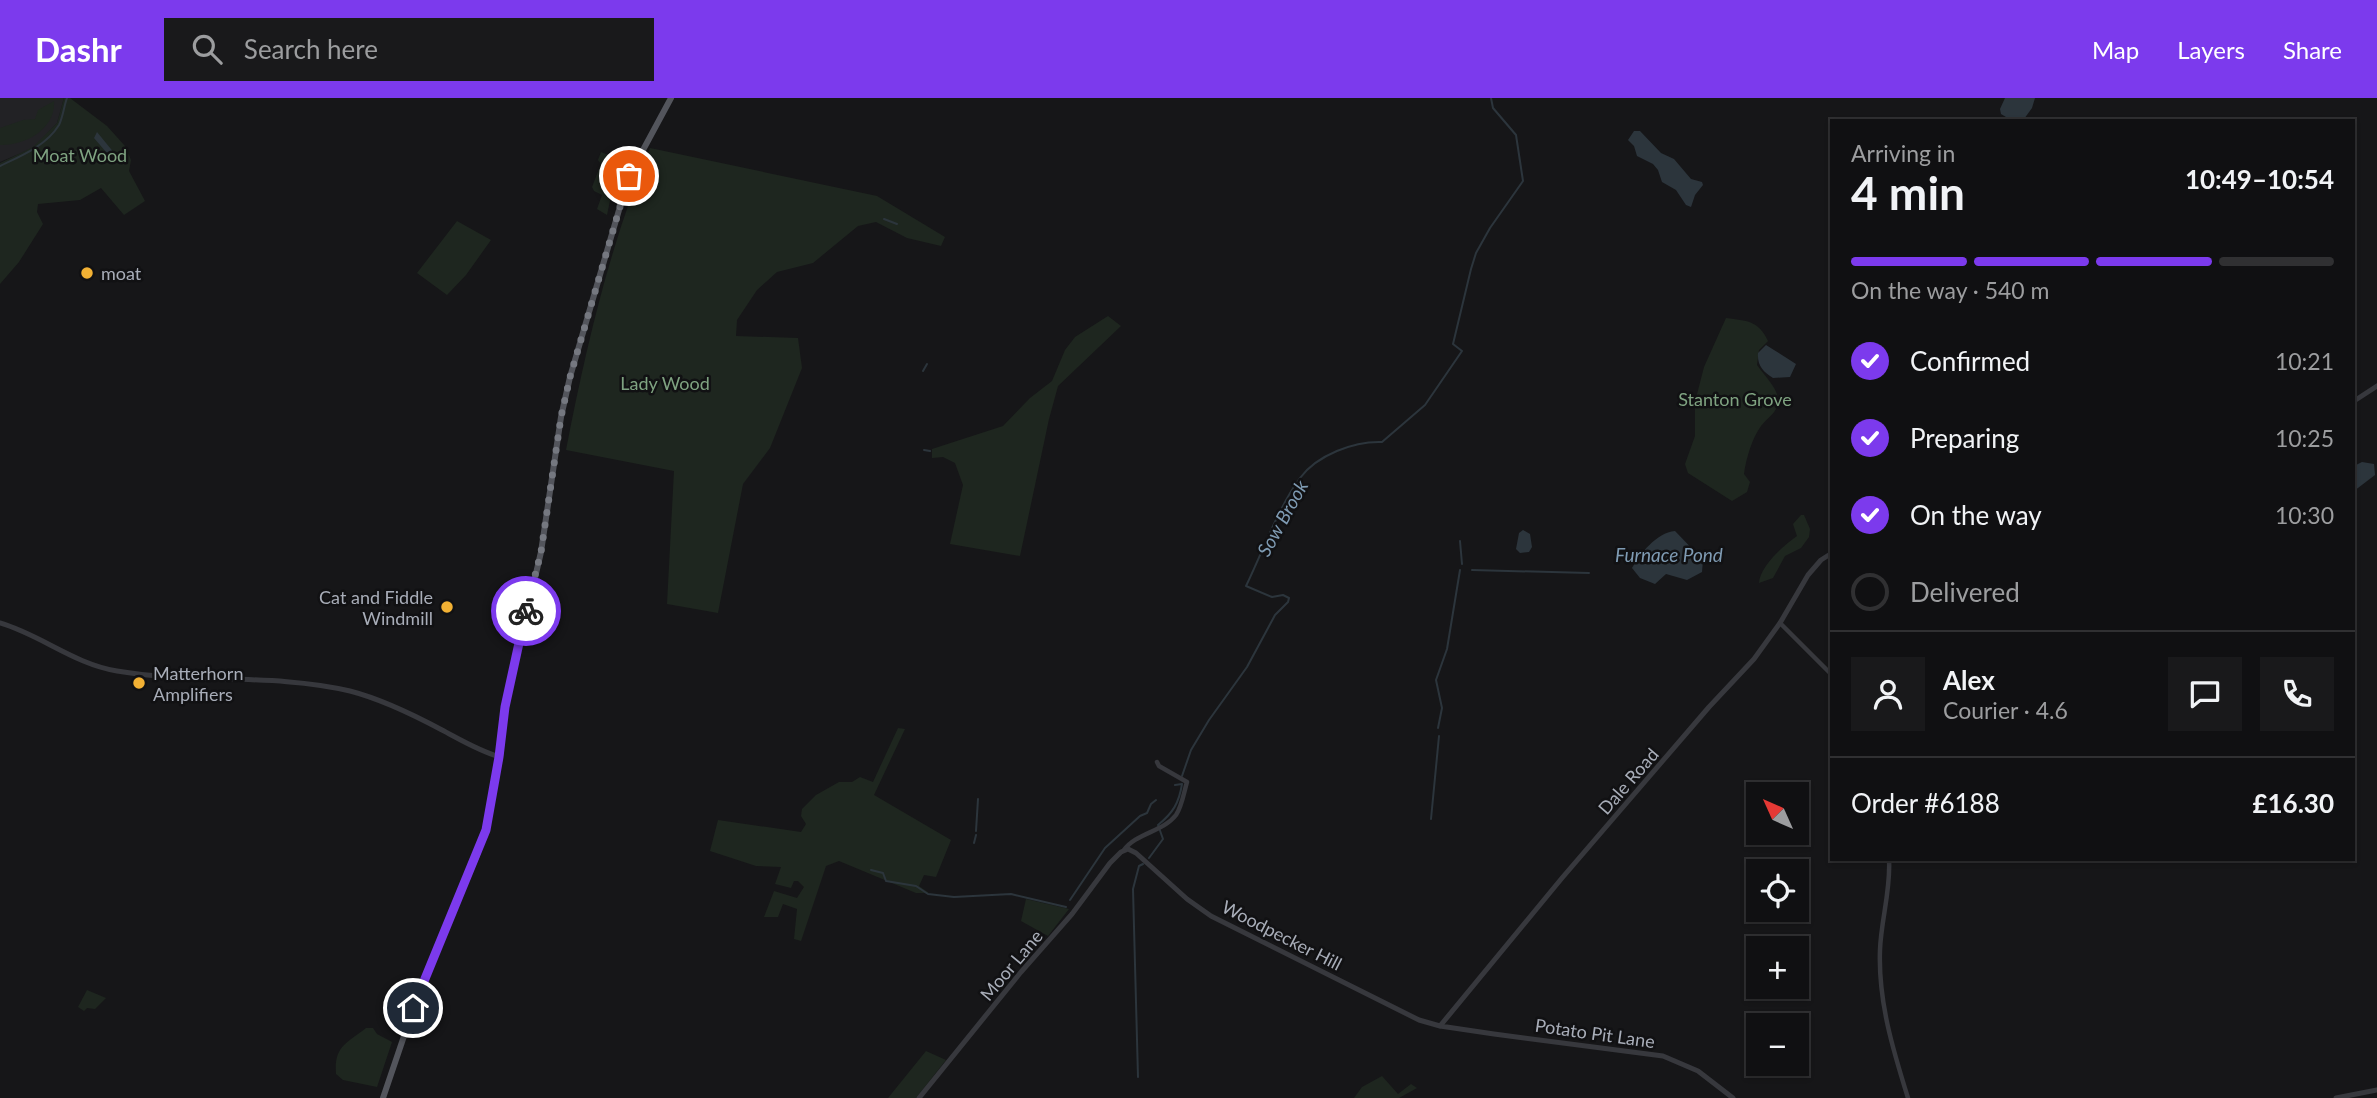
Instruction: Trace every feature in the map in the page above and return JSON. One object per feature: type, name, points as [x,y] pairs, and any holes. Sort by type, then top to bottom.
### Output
[{"type":"main road","points":[[383,1098],[421,986],[479,851],[490,809],[510,680],[541,552],[561,417],[570,377],[629,176],[671,98]]},
{"type":"street","points":[[2355,400],[2377,386]]},
{"type":"street","name":"Dale Road","points":[[1440,1026],[1571,868],[1709,707],[1754,659],[1780,623],[1808,575],[1830,554]]},
{"type":"street","points":[[0,623],[90,664],[115,671],[177,678],[271,681],[355,693],[430,724],[499,757]]},
{"type":"street","points":[[1780,623],[1830,673]]},
{"type":"street","points":[[1124,850],[1131,842],[1166,824],[1175,816],[1180,806],[1187,782],[1159,766],[1157,762]]},
{"type":"street","name":"Woodpecker Hill","points":[[1124,850],[1136,853],[1211,916],[1419,1020],[1440,1026]]},
{"type":"street","name":"Moor Lane","points":[[919,1098],[1072,914],[1110,863],[1124,850]]},
{"type":"street","points":[[1889,861],[1889,883],[1881,934],[1880,974],[1884,1009],[1908,1098]]},
{"type":"street","name":"Potato Pit Lane","points":[[1440,1026],[1662,1056],[1698,1071],[1733,1098]]},
{"type":"street","points":[[2336,1098],[2377,1090]]},
{"type":"shaded area","points":[[0,98],[64,98],[57,123],[33,148],[0,162]]},
{"type":"green space","name":"Moat Wood","points":[[64,98],[70,98],[107,126],[125,146],[131,160],[129,171],[145,201],[124,215],[101,188],[80,200],[38,204],[37,212],[43,224],[19,262],[0,284],[0,163],[33,147],[57,123]]},
{"type":"green space","points":[[54,101],[50,120],[37,134],[10,145],[0,145],[0,128],[35,119],[38,110]]},
{"type":"green space","name":"Lady Wood","points":[[650,148],[877,196],[945,237],[941,246],[907,238],[876,222],[858,226],[813,263],[777,272],[757,290],[737,320],[736,336],[798,338],[802,368],[770,448],[743,484],[718,613],[667,604],[674,471],[566,450],[600,296],[623,221]]},
{"type":"green space","points":[[601,152],[625,162],[611,196],[607,215],[597,209],[602,195],[592,187],[601,164],[598,160]]},
{"type":"green space","points":[[457,221],[491,240],[466,275],[447,295],[417,273]]},
{"type":"green space","points":[[1108,316],[1121,326],[1058,386],[1020,556],[950,544],[963,485],[955,463],[943,457],[932,458],[932,449],[1003,426],[1030,398],[1052,381],[1065,350],[1075,337]]},
{"type":"green space","name":"Stanton Grove","points":[[1726,318],[1756,325],[1764,334],[1768,341],[1759,350],[1757,365],[1778,398],[1775,410],[1761,426],[1750,449],[1744,474],[1750,482],[1747,492],[1732,501],[1688,473],[1685,464],[1695,436],[1695,402],[1704,367]]},
{"type":"green space","points":[[1804,515],[1810,529],[1809,537],[1801,548],[1785,556],[1773,578],[1759,583],[1768,563],[1797,536],[1793,524]]},
{"type":"green space","points":[[898,728],[905,729],[874,795],[951,840],[936,877],[924,875],[919,886],[929,893],[916,893],[839,861],[826,866],[801,941],[794,939],[797,909],[783,904],[778,917],[764,917],[774,891],[797,898],[804,887],[798,881],[794,881],[791,888],[775,884],[781,867],[756,866],[710,851],[718,820],[801,832],[806,824],[801,816],[802,809],[816,795],[839,782],[852,782],[860,777],[873,782]]},
{"type":"green space","points":[[1026,899],[1069,909],[1048,936],[1021,921]]},
{"type":"green space","points":[[87,990],[106,998],[95,1009],[87,1008],[84,1011],[78,1007]]},
{"type":"green space","points":[[366,1028],[373,1028],[377,1034],[392,1042],[377,1087],[343,1080],[336,1074],[339,1051]]},
{"type":"green space","points":[[926,1051],[946,1060],[916,1098],[888,1098]]},
{"type":"green space","points":[[1382,1076],[1398,1094],[1411,1084],[1417,1088],[1399,1098],[1354,1098],[1362,1087]]},
{"type":"water","points":[[2005,98],[2035,98],[2024,119],[2001,114],[2000,109]]},
{"type":"water","points":[[1634,131],[1640,131],[1661,153],[1674,159],[1691,179],[1702,182],[1703,185],[1695,195],[1691,207],[1686,205],[1676,190],[1662,182],[1653,164],[1637,156],[1634,146],[1628,140]]},
{"type":"water","points":[[97,132],[115,154],[107,162],[104,160],[106,152],[94,138]]},
{"type":"water","points":[[1766,345],[1796,364],[1790,377],[1773,378],[1761,368],[1758,353]]},
{"type":"water","points":[[2362,462],[2374,464],[2375,475],[2355,490],[2355,466]]},
{"type":"water","points":[[1523,530],[1530,534],[1532,547],[1529,552],[1520,553],[1516,549],[1519,533]]},
{"type":"water","name":"Furnace Pond","points":[[1675,531],[1703,560],[1702,572],[1687,580],[1666,574],[1655,584],[1640,578],[1632,568],[1640,556],[1655,540]]},
{"type":"waterway","points":[[0,166],[32,150],[54,132],[62,119],[67,98]]},
{"type":"waterway","name":"Sow Brook","points":[[1182,776],[1191,750],[1209,720],[1247,667],[1275,615],[1288,602],[1289,598],[1283,595],[1272,597],[1246,586],[1292,489],[1307,470],[1326,456],[1348,447],[1382,442],[1425,405],[1462,351],[1453,344],[1476,253],[1523,181],[1516,135],[1493,108],[1491,98]]},
{"type":"waterway","points":[[884,219],[897,224]]},
{"type":"waterway","points":[[923,371],[927,364]]},
{"type":"waterway","points":[[924,450],[930,451]]},
{"type":"waterway","points":[[1460,541],[1462,564]]},
{"type":"waterway","points":[[1438,728],[1442,708],[1436,680],[1447,649],[1460,570]]},
{"type":"waterway","points":[[1472,570],[1589,573]]},
{"type":"waterway","points":[[1431,819],[1439,736]]},
{"type":"waterway","name":"Sow Brook","points":[[1149,858],[1163,839],[1158,825],[1175,807],[1179,797],[1182,784],[1175,785]]},
{"type":"waterway","points":[[976,831],[978,799]]},
{"type":"waterway","points":[[1070,900],[1105,848],[1140,816],[1147,813],[1156,800]]},
{"type":"waterway","points":[[974,843],[976,835]]},
{"type":"waterway","name":"Sow Brook","points":[[1138,1077],[1133,889],[1139,866],[1143,864]]},
{"type":"waterway","points":[[871,870],[883,873],[886,881],[916,886],[928,894],[954,897],[1011,894],[1066,907]]},
{"type":"way so far","points":[[526,611],[541,552],[561,417],[570,377],[629,176]]},
{"type":"place","name":"moat","points":[[87,273]]},
{"type":"place","name":"Cat and Fiddle Windmill","points":[[447,607]]},
{"type":"place","name":"Matterhorn Amplifiers","points":[[139,683]]},
{"type":"route","points":[[413,1008],[486,830],[505,707],[526,611]]}]
